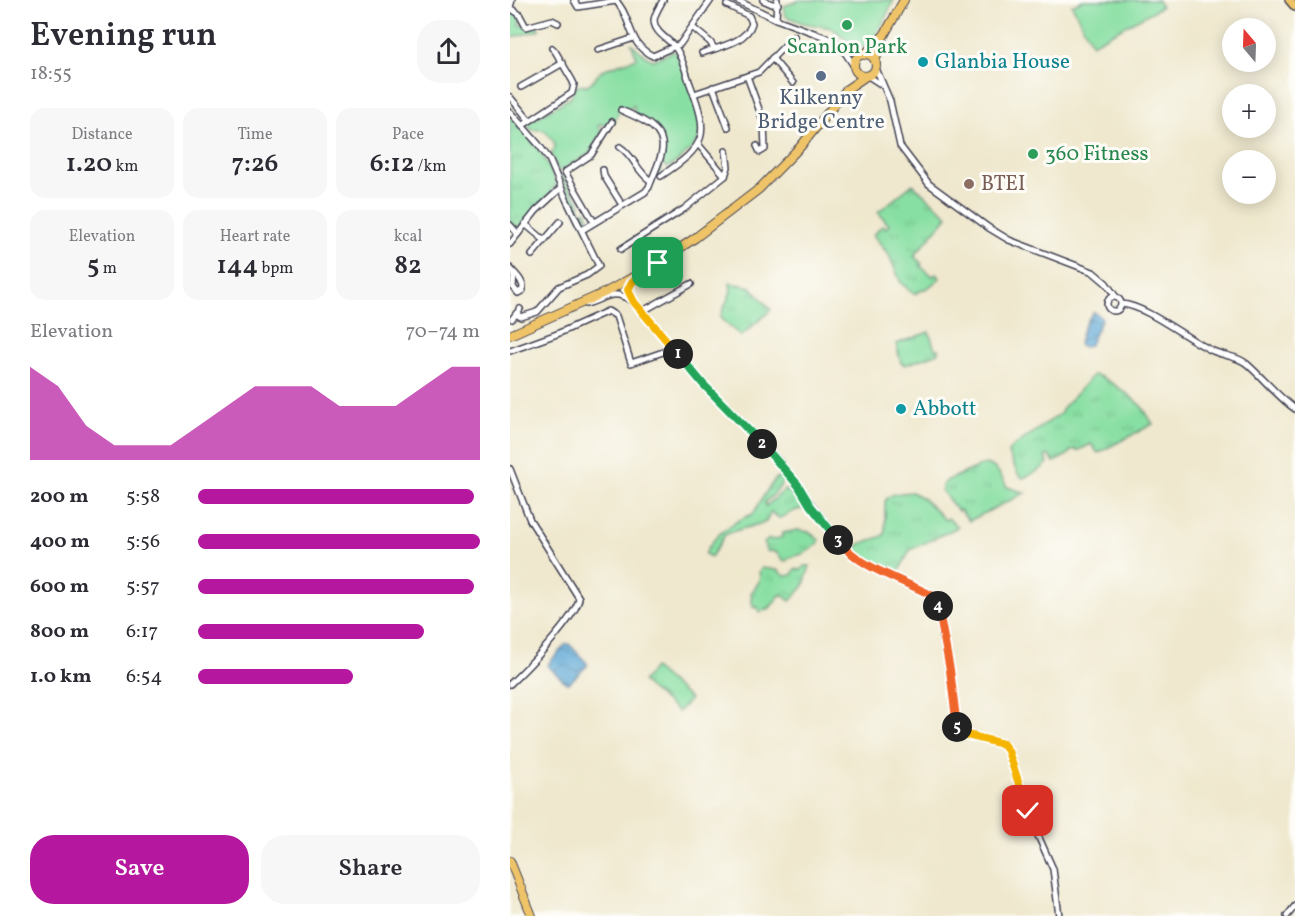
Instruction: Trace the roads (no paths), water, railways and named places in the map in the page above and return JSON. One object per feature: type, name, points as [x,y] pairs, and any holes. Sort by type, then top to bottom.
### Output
[{"type":"highway","points":[[510,334],[575,307],[658,263],[759,189],[801,146],[848,89],[873,72],[883,37],[904,0]]},
{"type":"highway","points":[[848,89],[856,59],[883,37]]},
{"type":"highway","points":[[863,55],[871,56],[875,64]]},
{"type":"highway","points":[[854,67],[859,74],[867,76]]},
{"type":"highway","points":[[510,861],[532,916]]},
{"type":"main road","points":[[1289,0],[1295,7]]},
{"type":"street","points":[[512,0],[510,7],[519,14],[526,27],[555,19]]},
{"type":"street","points":[[574,0],[578,7],[616,1],[634,38],[645,51],[653,56],[680,45],[711,0]]},
{"type":"street","points":[[663,0],[655,16],[654,24],[659,33],[676,48],[704,126],[698,144],[679,164],[663,172]]},
{"type":"street","points":[[736,0],[863,55]]},
{"type":"street","points":[[763,0],[772,4],[778,2],[776,19]]},
{"type":"street","points":[[702,52],[741,38],[749,31],[752,19],[727,5]]},
{"type":"street","points":[[692,27],[714,48]]},
{"type":"street","points":[[694,94],[759,72],[794,36]]},
{"type":"street","points":[[598,50],[634,38]]},
{"type":"street","points":[[841,47],[854,67]]},
{"type":"street","points":[[522,126],[572,93],[574,84],[552,48]]},
{"type":"street","points":[[772,58],[793,83]]},
{"type":"street","points":[[521,87],[563,63]]},
{"type":"street","points":[[875,64],[892,106],[900,146],[929,184],[989,228],[1016,243],[1093,272],[1110,288],[1113,297]]},
{"type":"street","points":[[747,76],[764,123],[765,149],[760,152],[757,146]]},
{"type":"street","points":[[867,76],[884,86]]},
{"type":"street","points":[[714,87],[728,127]]},
{"type":"street","points":[[510,97],[529,120]]},
{"type":"street","points":[[582,230],[645,192],[662,150],[661,140],[653,126],[631,111],[621,110]]},
{"type":"street","points":[[510,112],[546,155],[599,264],[598,268],[587,275],[559,287],[537,312],[522,317],[516,314]]},
{"type":"street","points":[[594,222],[566,174],[566,170],[591,155],[604,128],[612,122]]},
{"type":"street","points":[[698,144],[725,176]]},
{"type":"street","points":[[620,147],[627,152],[642,176],[651,181]]},
{"type":"street","points":[[621,249],[629,241],[684,209],[725,176],[728,167],[726,151]]},
{"type":"street","points":[[603,170],[604,176],[622,205]]},
{"type":"street","points":[[510,244],[543,204],[561,188]]},
{"type":"street","points":[[532,255],[543,239],[560,222]]},
{"type":"street","points":[[525,224],[543,239]]},
{"type":"street","points":[[510,225],[518,234]]},
{"type":"street","points":[[634,302],[629,294],[629,286],[658,263]]},
{"type":"street","points":[[643,311],[691,284]]},
{"type":"street","points":[[575,307],[613,293],[623,295],[634,302],[703,384],[778,460],[798,485],[810,505],[852,555],[868,566],[935,597],[947,650],[957,729],[963,734],[1003,744],[1008,751],[1025,804],[1053,869],[1059,916]]},
{"type":"street","points":[[1113,297],[1121,300],[1122,304],[1141,310],[1210,350],[1238,358],[1247,364],[1272,391],[1295,409]]},
{"type":"street","points":[[1113,297],[1107,303],[1110,310],[1118,311],[1122,304]]},
{"type":"street","points":[[510,351],[608,311],[616,316],[632,363],[663,352],[671,345]]},
{"type":"street","points":[[510,469],[530,520],[579,598],[575,609],[545,647],[510,684]]},
{"type":"street","points":[[1287,916],[1295,906]]},
{"type":"water","points":[[1094,312],[1102,318],[1089,346],[1084,347],[1079,345],[1081,336]]},
{"type":"water","points":[[566,644],[569,644],[587,663],[587,666],[569,683],[566,683],[548,666]]},
{"type":"place","name":"Scanlon Park","points":[[847,25]]},
{"type":"place","name":"Glanbia House","points":[[923,62]]},
{"type":"place","name":"Kilkenny Bridge Centre","points":[[821,76]]},
{"type":"place","name":"360 Fitness","points":[[1033,154]]},
{"type":"place","name":"BTEI","points":[[969,184]]},
{"type":"place","name":"Abbott","points":[[901,409]]}]
